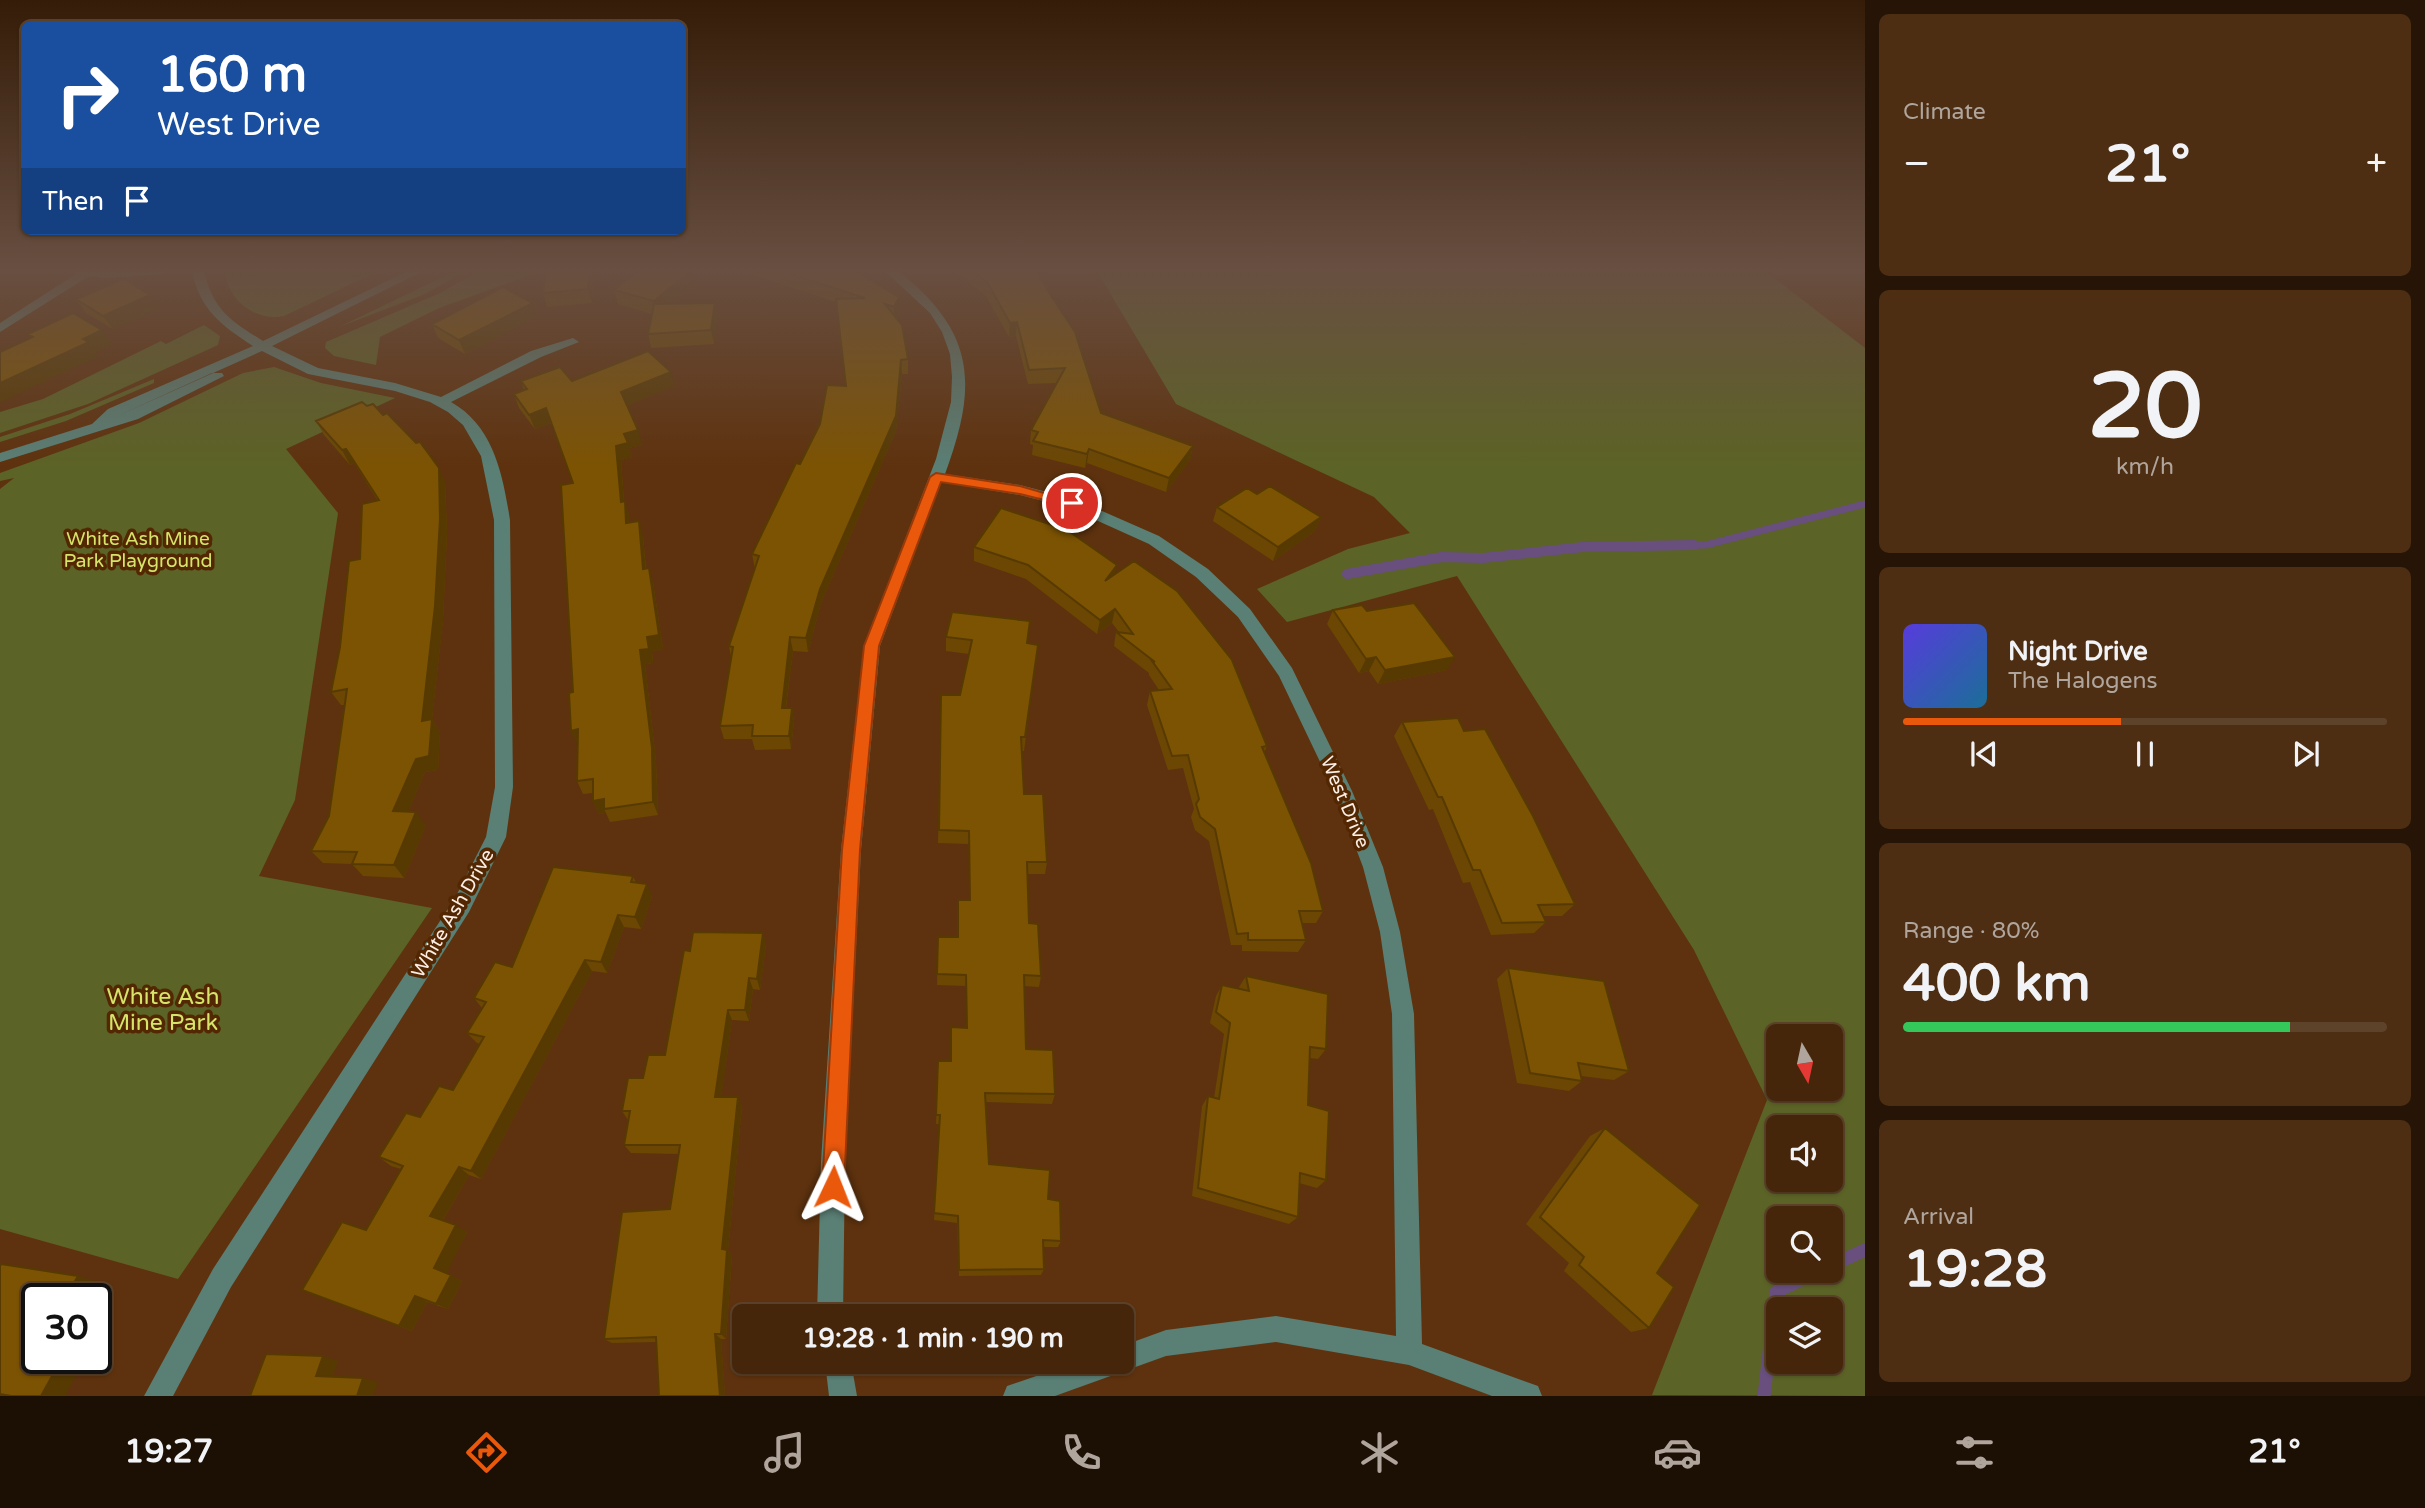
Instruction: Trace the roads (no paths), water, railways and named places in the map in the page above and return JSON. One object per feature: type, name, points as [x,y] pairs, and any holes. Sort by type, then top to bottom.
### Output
[{"type":"street","name":"White Ash Drive","points":[[158,1396],[222,1278],[462,905],[496,837],[504,787],[502,520],[489,451],[466,420],[440,403],[387,384],[314,371],[250,336]]},
{"type":"street","points":[[0,458],[99,424],[133,416],[227,370],[244,355],[281,336]]},
{"type":"street","points":[[830,1304],[833,1162],[850,864],[872,646],[936,477],[960,399],[961,383],[955,348],[950,336]]},
{"type":"street","points":[[440,403],[536,354],[573,342]]},
{"type":"street","name":"West Drive","points":[[936,477],[1020,490],[1072,503],[1154,540],[1202,573],[1244,613],[1286,673],[1343,791],[1373,867],[1390,932],[1403,1014],[1409,1352]]},
{"type":"street","points":[[1134,1355],[1166,1343],[1276,1329],[1409,1352],[1528,1396]]},
{"type":"street","points":[[840,1374],[843,1396]]},
{"type":"street","points":[[1017,1396],[1079,1374]]},
{"type":"waterway","points":[[1586,547],[1706,545],[1865,504]]},
{"type":"waterway","points":[[1347,574],[1442,557],[1483,558],[1583,547],[1694,545]]},
{"type":"waterway","points":[[1843,1260],[1865,1250]]},
{"type":"waterway","points":[[1764,1396],[1776,1292],[1795,1283]]},
{"type":"park label","name":"White Ash Mine Park Playground","points":[[138,549]]},
{"type":"park label","name":"White Ash Mine Park","points":[[163,1009]]}]
